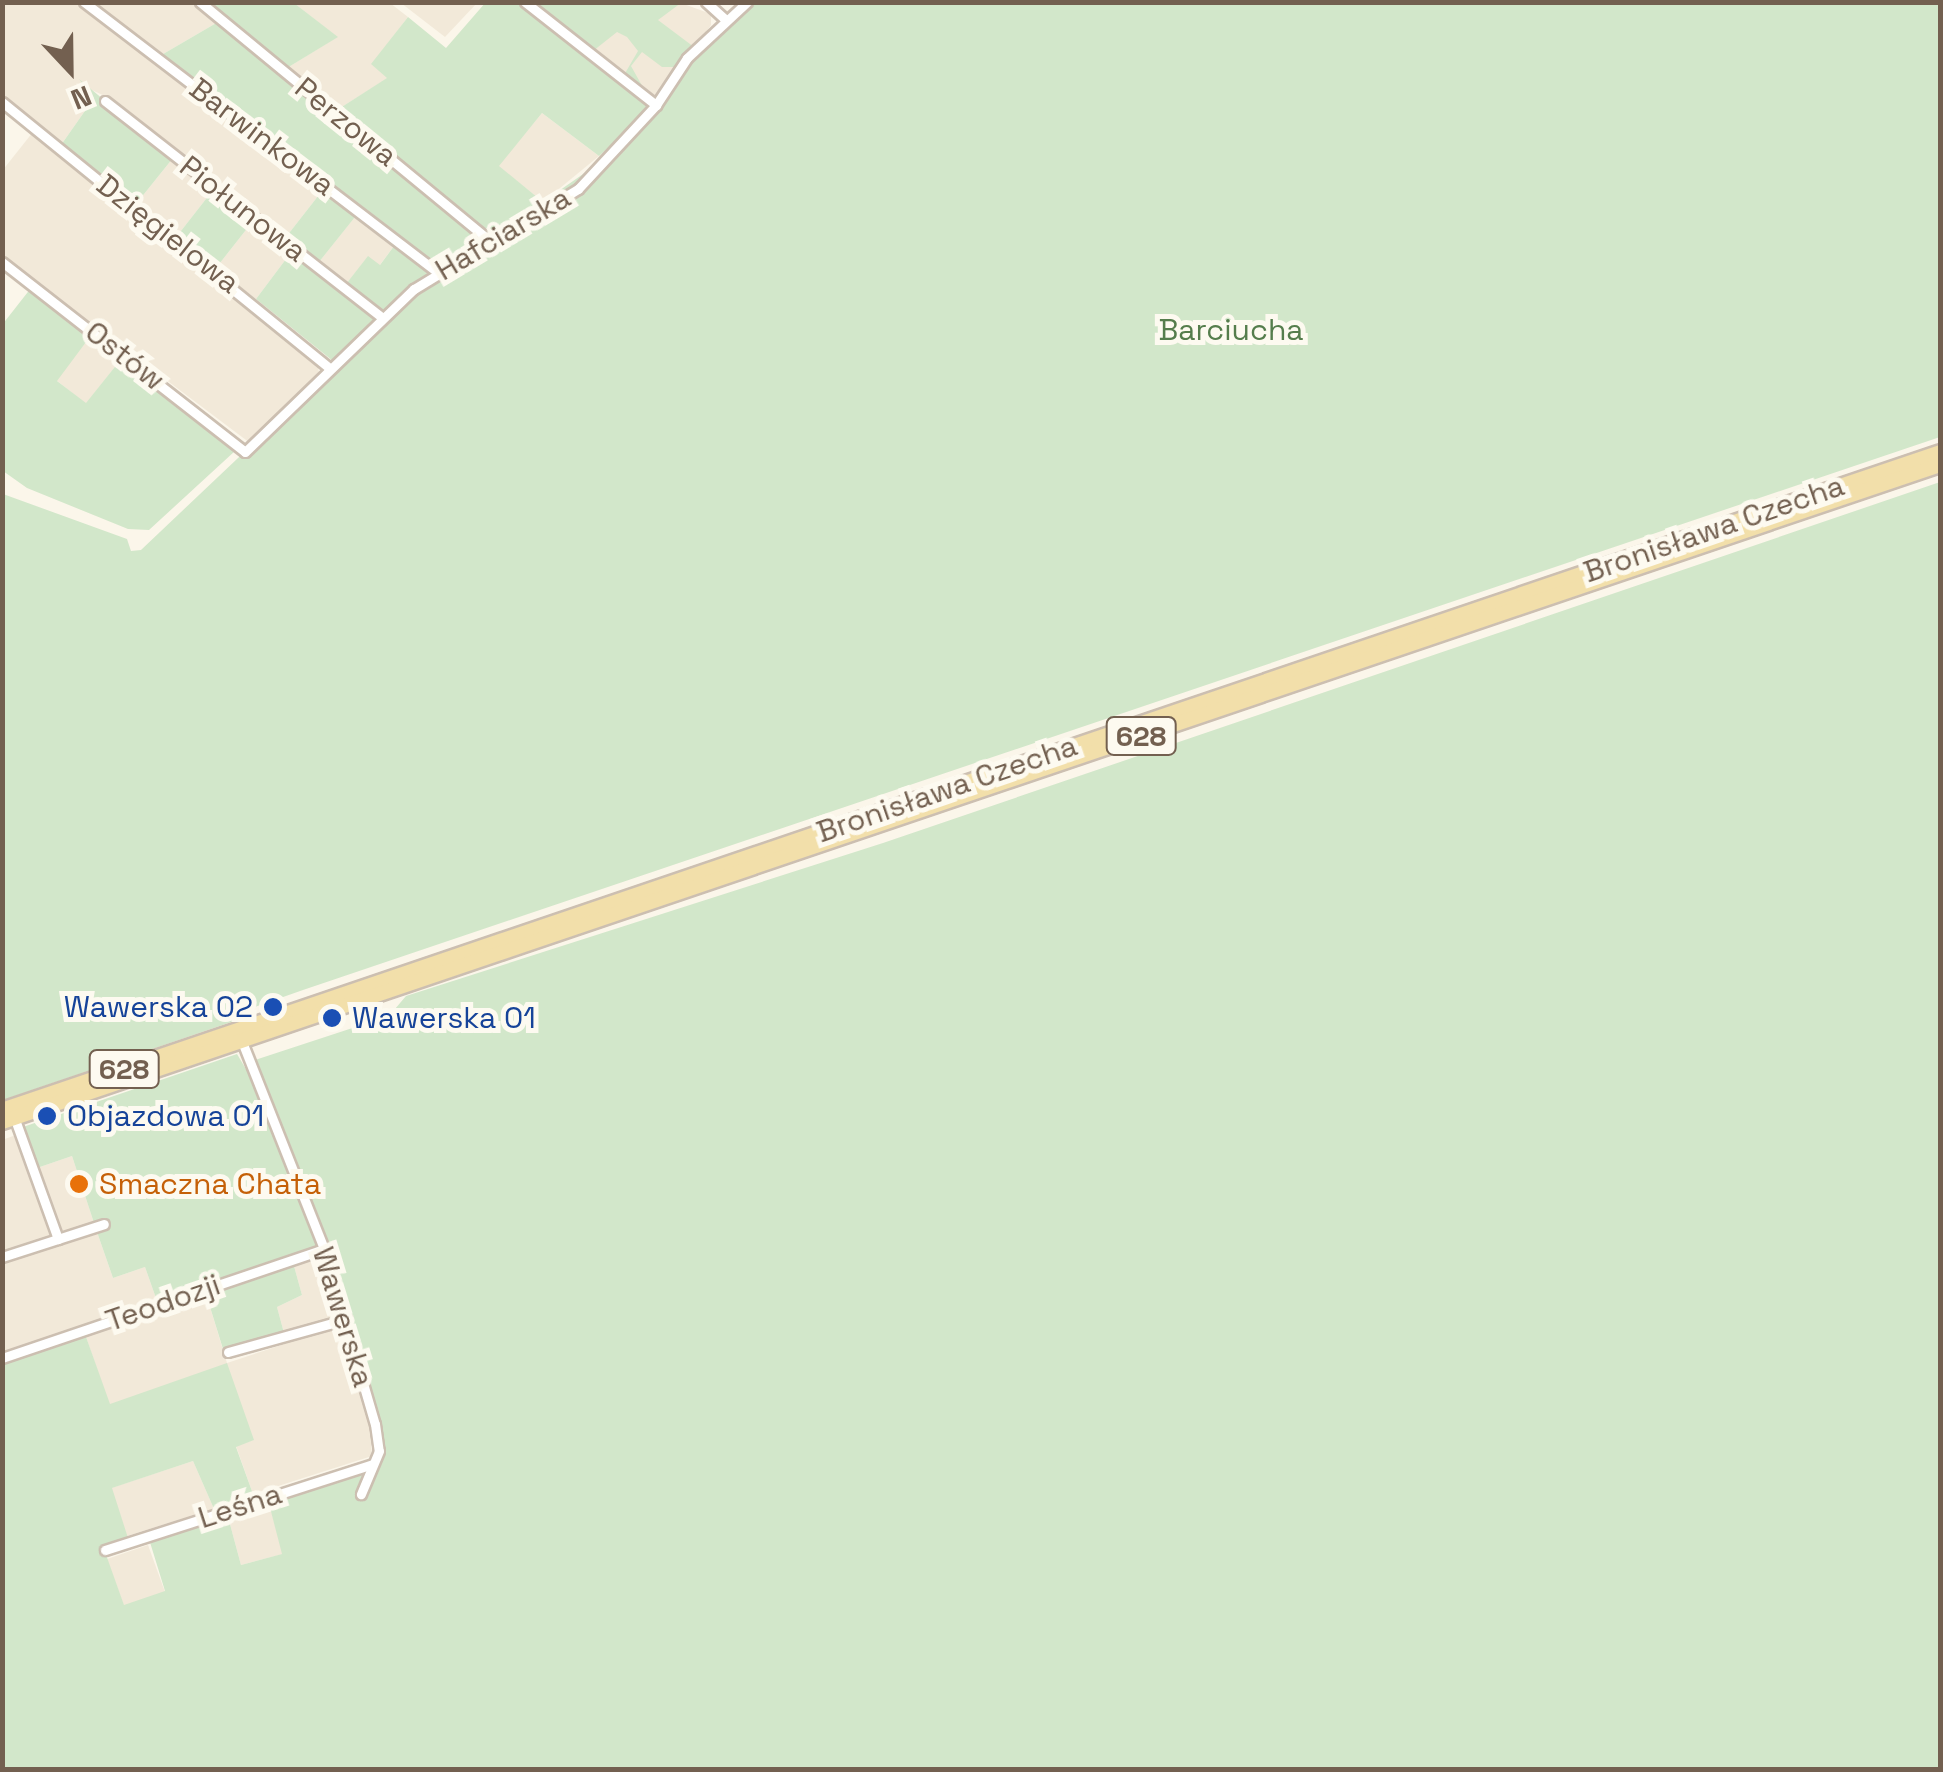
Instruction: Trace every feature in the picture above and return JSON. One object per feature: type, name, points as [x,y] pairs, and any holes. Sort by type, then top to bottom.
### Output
[{"type":"main road","name":"Bronisława Czecha","points":[[240,1036],[1940,452]]},
{"type":"main road","name":"Bronisława Czecha","points":[[240,1036],[1940,465]]},
{"type":"main road","name":"628","points":[[8,1114],[240,1036]]},
{"type":"street","name":"Barwinkowa","points":[[84,2],[438,273]]},
{"type":"street","name":"Perzowa","points":[[200,2],[492,243]]},
{"type":"street","points":[[525,2],[656,105]]},
{"type":"street","points":[[706,2],[726,20]]},
{"type":"street","name":"Hafciarska","points":[[246,452],[381,317],[438,273],[578,190],[656,105],[688,58],[747,2]]},
{"type":"street","name":"Piołunowa","points":[[105,100],[381,317]]},
{"type":"street","name":"Dzięgielowa","points":[[2,102],[330,369]]},
{"type":"street","name":"Ostów","points":[[2,262],[246,452]]},
{"type":"street","name":"Wawerska","points":[[240,1036],[324,1249],[347,1319],[378,1440],[375,1462],[360,1494]]},
{"type":"street","points":[[8,1114],[58,1239]]},
{"type":"street","points":[[2,1257],[104,1224]]},
{"type":"street","name":"Teodozji","points":[[2,1358],[324,1249]]},
{"type":"street","points":[[228,1352],[347,1319]]},
{"type":"street","name":"Leśna","points":[[105,1550],[375,1462]]},
{"type":"shaded area","points":[[2,3],[77,3],[322,191],[286,237],[105,96],[76,83],[94,98],[61,145],[3,98]]},
{"type":"shaded area","points":[[90,3],[194,3],[218,22],[158,57]]},
{"type":"shaded area","points":[[294,3],[390,3],[408,17],[372,64],[388,78],[337,110],[287,68],[337,37]]},
{"type":"shaded area","points":[[401,3],[477,3],[445,37]]},
{"type":"shaded area","points":[[631,3],[657,19],[681,3],[711,14],[711,25],[656,100],[593,51]]},
{"type":"shaded area","points":[[542,113],[599,156],[543,202],[498,166]]},
{"type":"shaded area","points":[[33,132],[318,362],[319,375],[250,443],[3,257],[2,171]]},
{"type":"shaded area","points":[[173,158],[213,190],[177,236],[136,204]]},
{"type":"shaded area","points":[[358,213],[397,242],[379,266],[368,257],[346,284],[319,262]]},
{"type":"shaded area","points":[[253,221],[292,251],[256,299],[216,268]]},
{"type":"shaded area","points":[[92,334],[122,358],[86,404],[56,380]]},
{"type":"shaded area","points":[[16,1135],[50,1236],[2,1253],[2,1140]]},
{"type":"shaded area","points":[[72,1156],[94,1223],[60,1234],[37,1168]]},
{"type":"shaded area","points":[[97,1232],[113,1278],[145,1267],[157,1301],[3,1353],[2,1263]]},
{"type":"shaded area","points":[[321,1258],[338,1317],[284,1333],[277,1307],[302,1295],[294,1266]]},
{"type":"shaded area","points":[[206,1294],[227,1363],[342,1325],[369,1409],[372,1456],[253,1494],[236,1446],[253,1440],[109,1404],[85,1334]]},
{"type":"shaded area","points":[[193,1461],[214,1509],[127,1536],[111,1488]]},
{"type":"shaded area","points":[[268,1500],[283,1554],[241,1565],[227,1513]]},
{"type":"shaded area","points":[[148,1545],[165,1592],[124,1606],[107,1559]]},
{"type":"green space","points":[[486,2],[519,3],[654,106],[599,156],[542,113],[499,166],[543,202],[586,172],[565,194],[499,231],[481,227],[337,110],[387,78],[371,64],[408,17],[446,48]]},
{"type":"green space","points":[[205,3],[294,3],[338,37],[287,68]]},
{"type":"green space","points":[[528,3],[681,3],[658,20],[694,47],[678,67],[662,67],[642,52],[631,66],[645,91],[624,75],[638,51],[627,37],[617,32],[593,51]]},
{"type":"green space","name":"Barciucha","points":[[756,3],[1940,3],[1940,437],[303,990],[246,1010],[246,1017],[3,1100],[3,494],[127,539],[131,551],[141,550],[415,290],[574,196],[690,59]]},
{"type":"green space","points":[[218,22],[485,240],[437,268],[158,57]]},
{"type":"green space","points":[[79,79],[173,158],[136,204],[61,145],[94,98]]},
{"type":"green space","points":[[213,190],[253,221],[216,268],[177,236]]},
{"type":"green space","points":[[322,191],[355,217],[319,262],[286,237]]},
{"type":"green space","points":[[397,242],[431,271],[381,313],[346,284],[368,256],[380,265]]},
{"type":"green space","points":[[292,251],[377,316],[333,361],[256,299]]},
{"type":"green space","points":[[31,288],[92,334],[57,381],[86,403],[122,358],[234,446],[235,451],[149,530],[128,529],[27,488],[3,471],[2,325]]},
{"type":"green space","points":[[1940,482],[1940,1769],[3,1769],[2,1361],[85,1334],[110,1404],[227,1363],[254,1440],[236,1447],[253,1494],[214,1509],[193,1461],[112,1488],[129,1541],[104,1549],[124,1605],[165,1591],[149,1539],[227,1513],[241,1565],[282,1554],[268,1500],[360,1474],[386,1451],[352,1320],[255,1060],[389,1016],[406,996],[883,843]]},
{"type":"green space","points":[[237,1054],[259,1091],[318,1247],[157,1301],[145,1267],[113,1278],[97,1232],[109,1227],[107,1220],[94,1223],[72,1156],[37,1168],[23,1127]]},
{"type":"green space","points":[[294,1266],[302,1295],[277,1307],[284,1333],[223,1349],[206,1294]]},
{"type":"place","name":"Wawerska 02","points":[[273,1007]]},
{"type":"place","name":"Wawerska 01","points":[[332,1018]]},
{"type":"place","name":"Objazdowa 01","points":[[47,1116]]},
{"type":"place","name":"Smaczna Chata","points":[[79,1184]]}]
